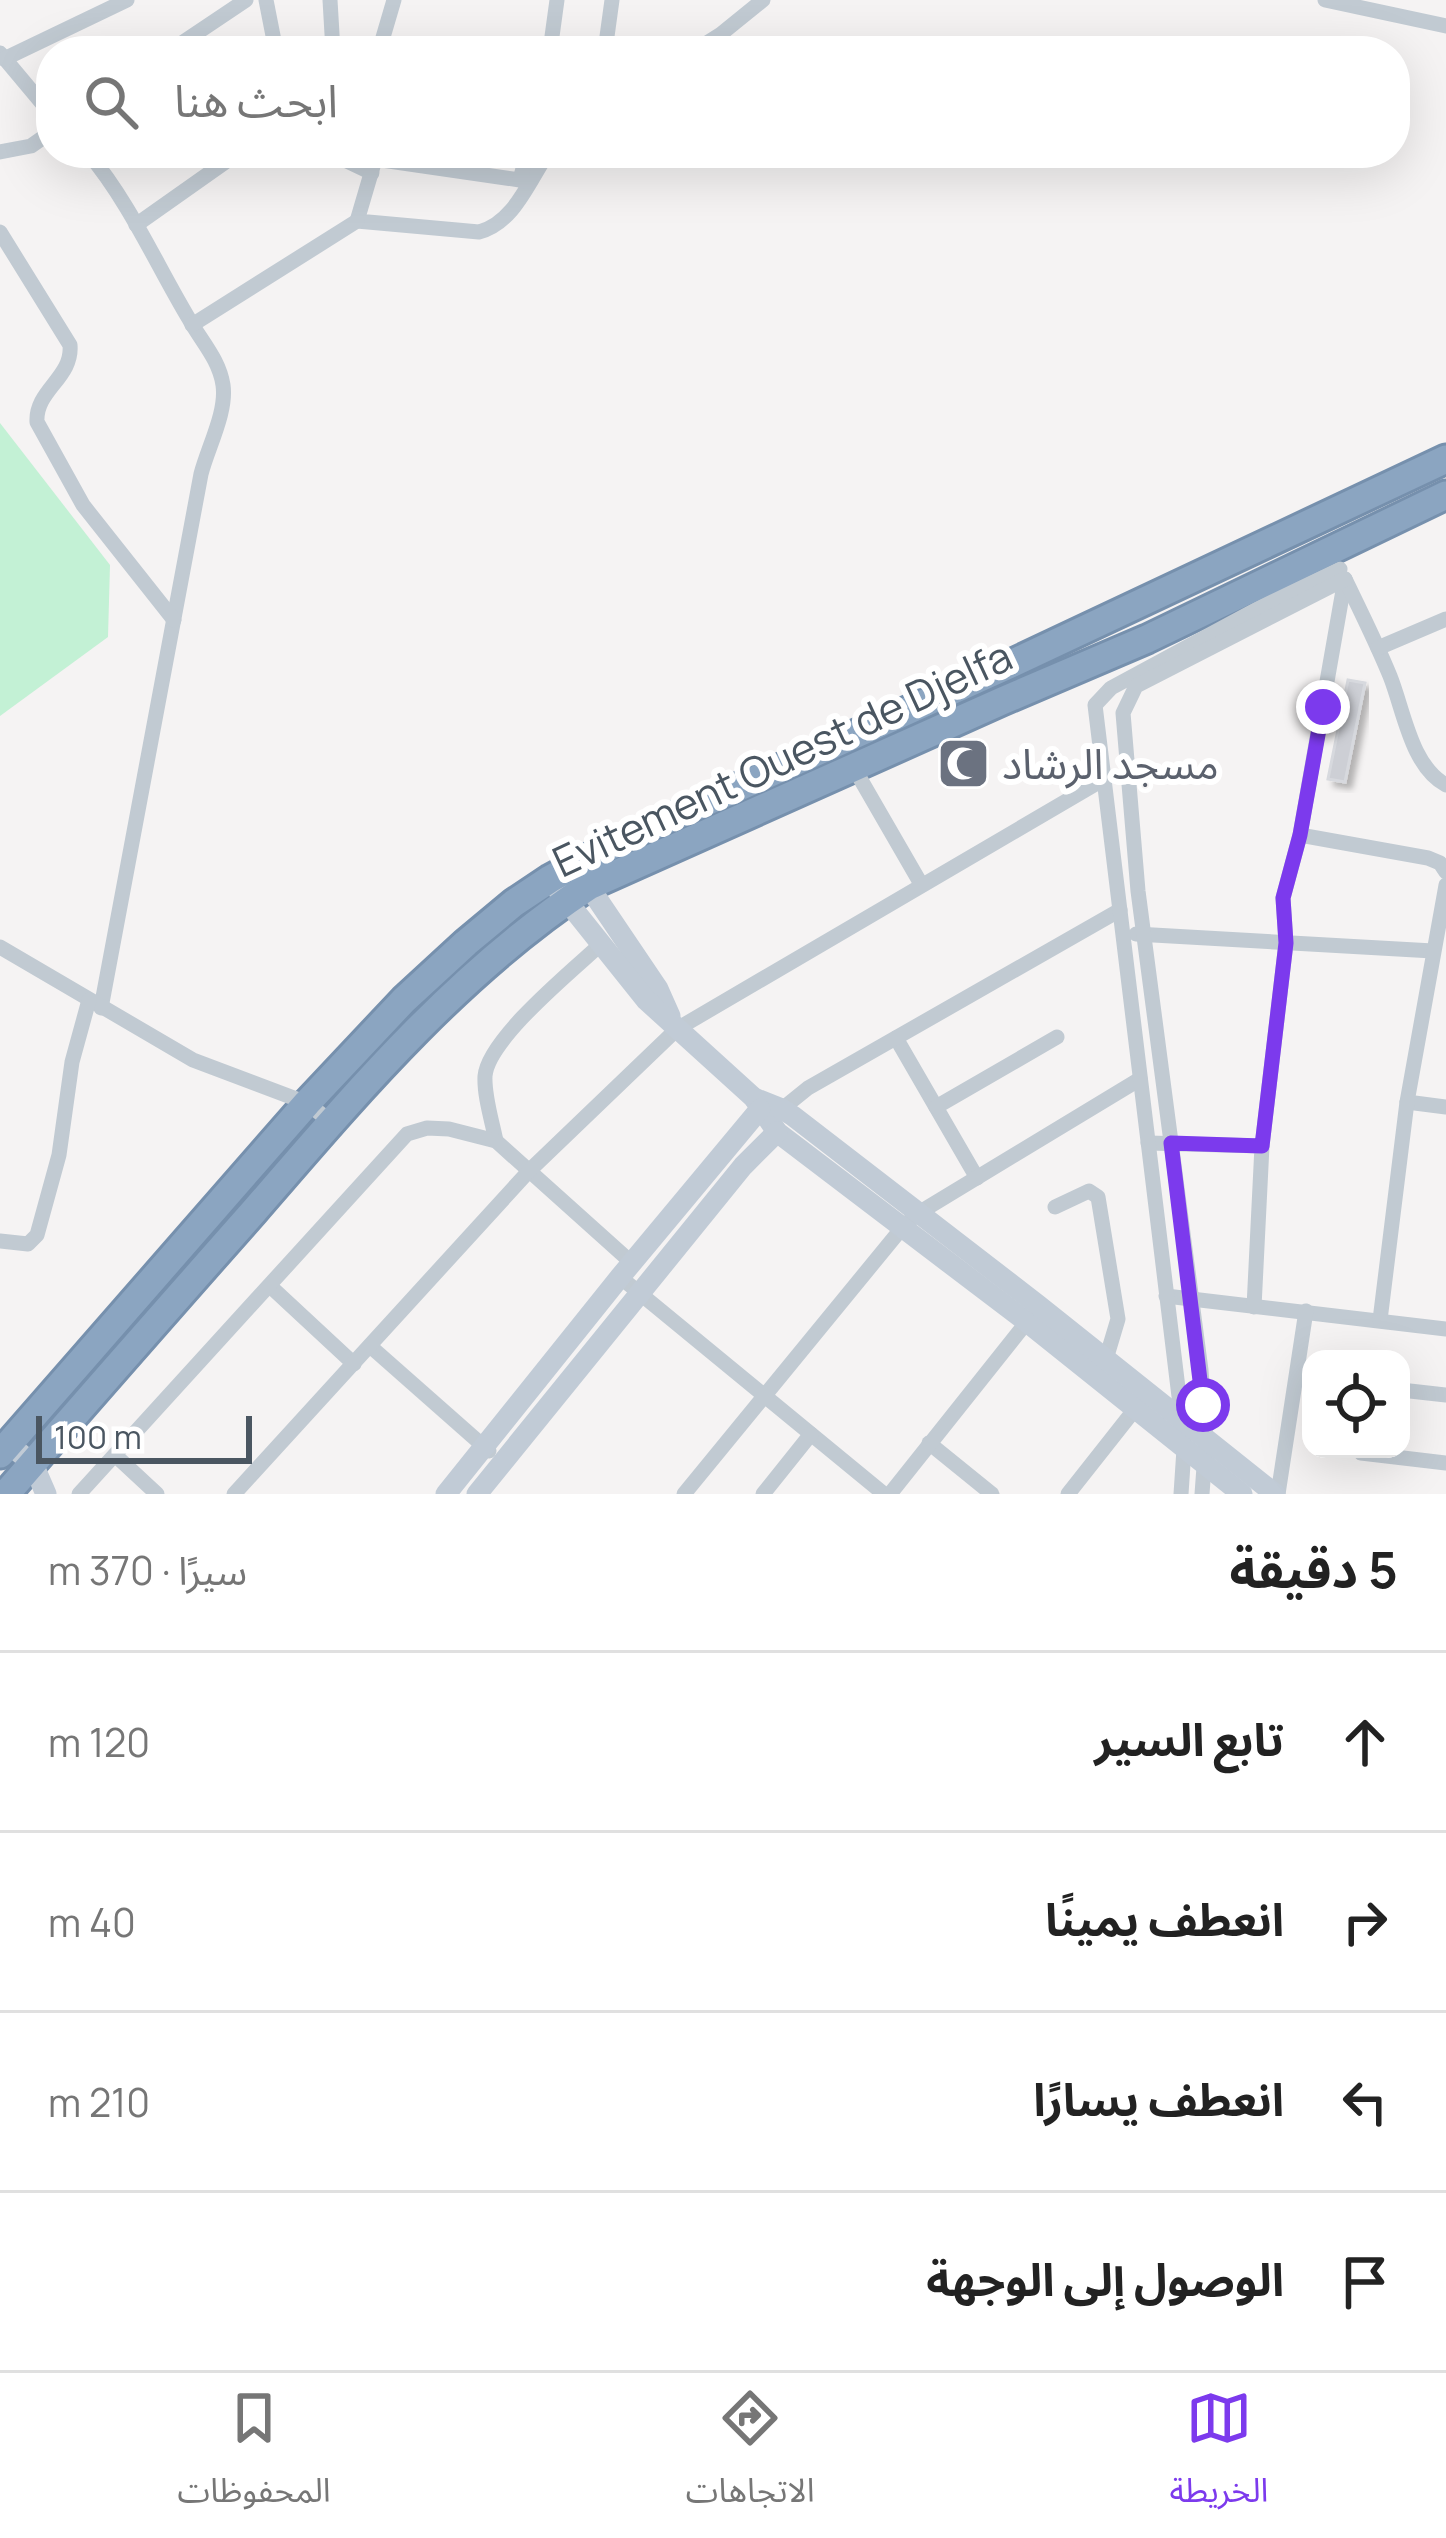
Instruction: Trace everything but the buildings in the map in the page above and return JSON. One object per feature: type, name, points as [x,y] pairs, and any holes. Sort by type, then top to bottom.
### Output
[{"type":"highway","points":[[10,1468],[307,1103],[404,1000],[514,903],[570,882],[1013,663],[1446,459]]},
{"type":"highway","name":"Evitement Ouest de Djelfa","points":[[10,1468],[416,1029],[535,923],[570,882],[854,768],[1147,639],[1339,566],[1446,495]]},
{"type":"street","points":[[47,36],[127,0]]},
{"type":"street","points":[[192,36],[246,0]]},
{"type":"street","points":[[266,0],[273,36]]},
{"type":"street","points":[[330,0],[332,36]]},
{"type":"street","points":[[383,36],[394,0]]},
{"type":"street","points":[[552,36],[557,0]]},
{"type":"street","points":[[607,36],[612,0]]},
{"type":"street","points":[[718,36],[763,0]]},
{"type":"street","points":[[1325,0],[1446,26]]},
{"type":"street","points":[[36,41],[2,56],[36,96]]},
{"type":"street","points":[[0,152],[36,142]]},
{"type":"street","points":[[0,1240],[28,1244],[43,1219],[73,1062],[95,1004],[201,474],[224,398],[210,350],[99,168]]},
{"type":"street","points":[[136,225],[217,168]]},
{"type":"street","points":[[357,221],[373,168]]},
{"type":"street","points":[[422,168],[524,181]]},
{"type":"street","points":[[524,181],[525,168]]},
{"type":"street","points":[[191,325],[357,221],[479,232],[492,229],[504,219],[535,168]]},
{"type":"street","points":[[0,232],[72,354],[67,369],[36,409],[37,422],[83,506],[174,620]]},
{"type":"street","points":[[1339,566],[1378,648],[1416,749],[1437,781],[1446,785]]},
{"type":"street","points":[[1180,1494],[1182,1421],[1095,705],[1111,688],[1339,566]]},
{"type":"street","points":[[1254,1306],[1262,1146],[1286,943],[1283,898],[1300,835],[1339,566]]},
{"type":"street","points":[[1202,1494],[1206,1440],[1201,1370],[1143,934],[1124,713],[1136,686],[1339,566]]},
{"type":"street","points":[[1378,648],[1446,619]]},
{"type":"street","points":[[854,768],[921,884]]},
{"type":"street","points":[[234,1494],[529,1171],[675,1025],[1104,779]]},
{"type":"street","points":[[1300,835],[1428,858],[1446,872]]},
{"type":"street","points":[[570,882],[601,944],[646,1000],[765,1106],[1143,1400],[1182,1421],[1276,1494],[1306,1311]]},
{"type":"street","points":[[570,882],[658,989],[675,1025]]},
{"type":"street","points":[[1380,1321],[1407,1102],[1446,885]]},
{"type":"street","points":[[446,1494],[765,1106],[808,1088],[1120,910]]},
{"type":"street","points":[[1123,933],[1433,951]]},
{"type":"street","points":[[496,1141],[485,1077],[489,1061],[529,1010],[601,944]]},
{"type":"street","points":[[0,947],[194,1060],[307,1103],[331,1122]]},
{"type":"street","points":[[936,1107],[1057,1037]]},
{"type":"street","points":[[896,1038],[977,1178]]},
{"type":"street","points":[[684,1494],[909,1221],[1140,1079]]},
{"type":"street","points":[[1407,1102],[1446,1107]]},
{"type":"street","points":[[765,1106],[777,1132],[909,1221]]},
{"type":"street","points":[[80,1494],[407,1134],[427,1128],[496,1141],[626,1270],[640,1292],[887,1494],[1033,1314]]},
{"type":"street","points":[[477,1494],[743,1166],[777,1132]]},
{"type":"street","points":[[1148,1143],[1262,1146]]},
{"type":"street","points":[[1055,1207],[1089,1190],[1098,1197],[1118,1319],[1106,1359]]},
{"type":"street","points":[[270,1286],[353,1364]]},
{"type":"street","points":[[1166,1296],[1446,1329]]},
{"type":"street","points":[[1033,1314],[1106,1359],[1184,1449],[1242,1494]]},
{"type":"street","points":[[370,1346],[501,1463]]},
{"type":"street","points":[[1410,1391],[1446,1395]]},
{"type":"street","points":[[1068,1494],[1143,1400]]},
{"type":"street","points":[[763,1494],[812,1434]]},
{"type":"street","points":[[928,1443],[992,1494]]},
{"type":"street","points":[[115,1455],[157,1494]]},
{"type":"street","points":[[1398,1458],[1446,1463]]},
{"type":"street","points":[[10,1468],[46,1494]]},
{"type":"green space","points":[[0,423],[110,565],[108,637],[0,716]]},
{"type":"place","name":"مسجد الرشاد","points":[[963,763]]},
{"type":"route","points":[[1203,1405],[1171,1143],[1262,1146],[1286,943],[1283,898],[1300,835],[1323,707]]}]
